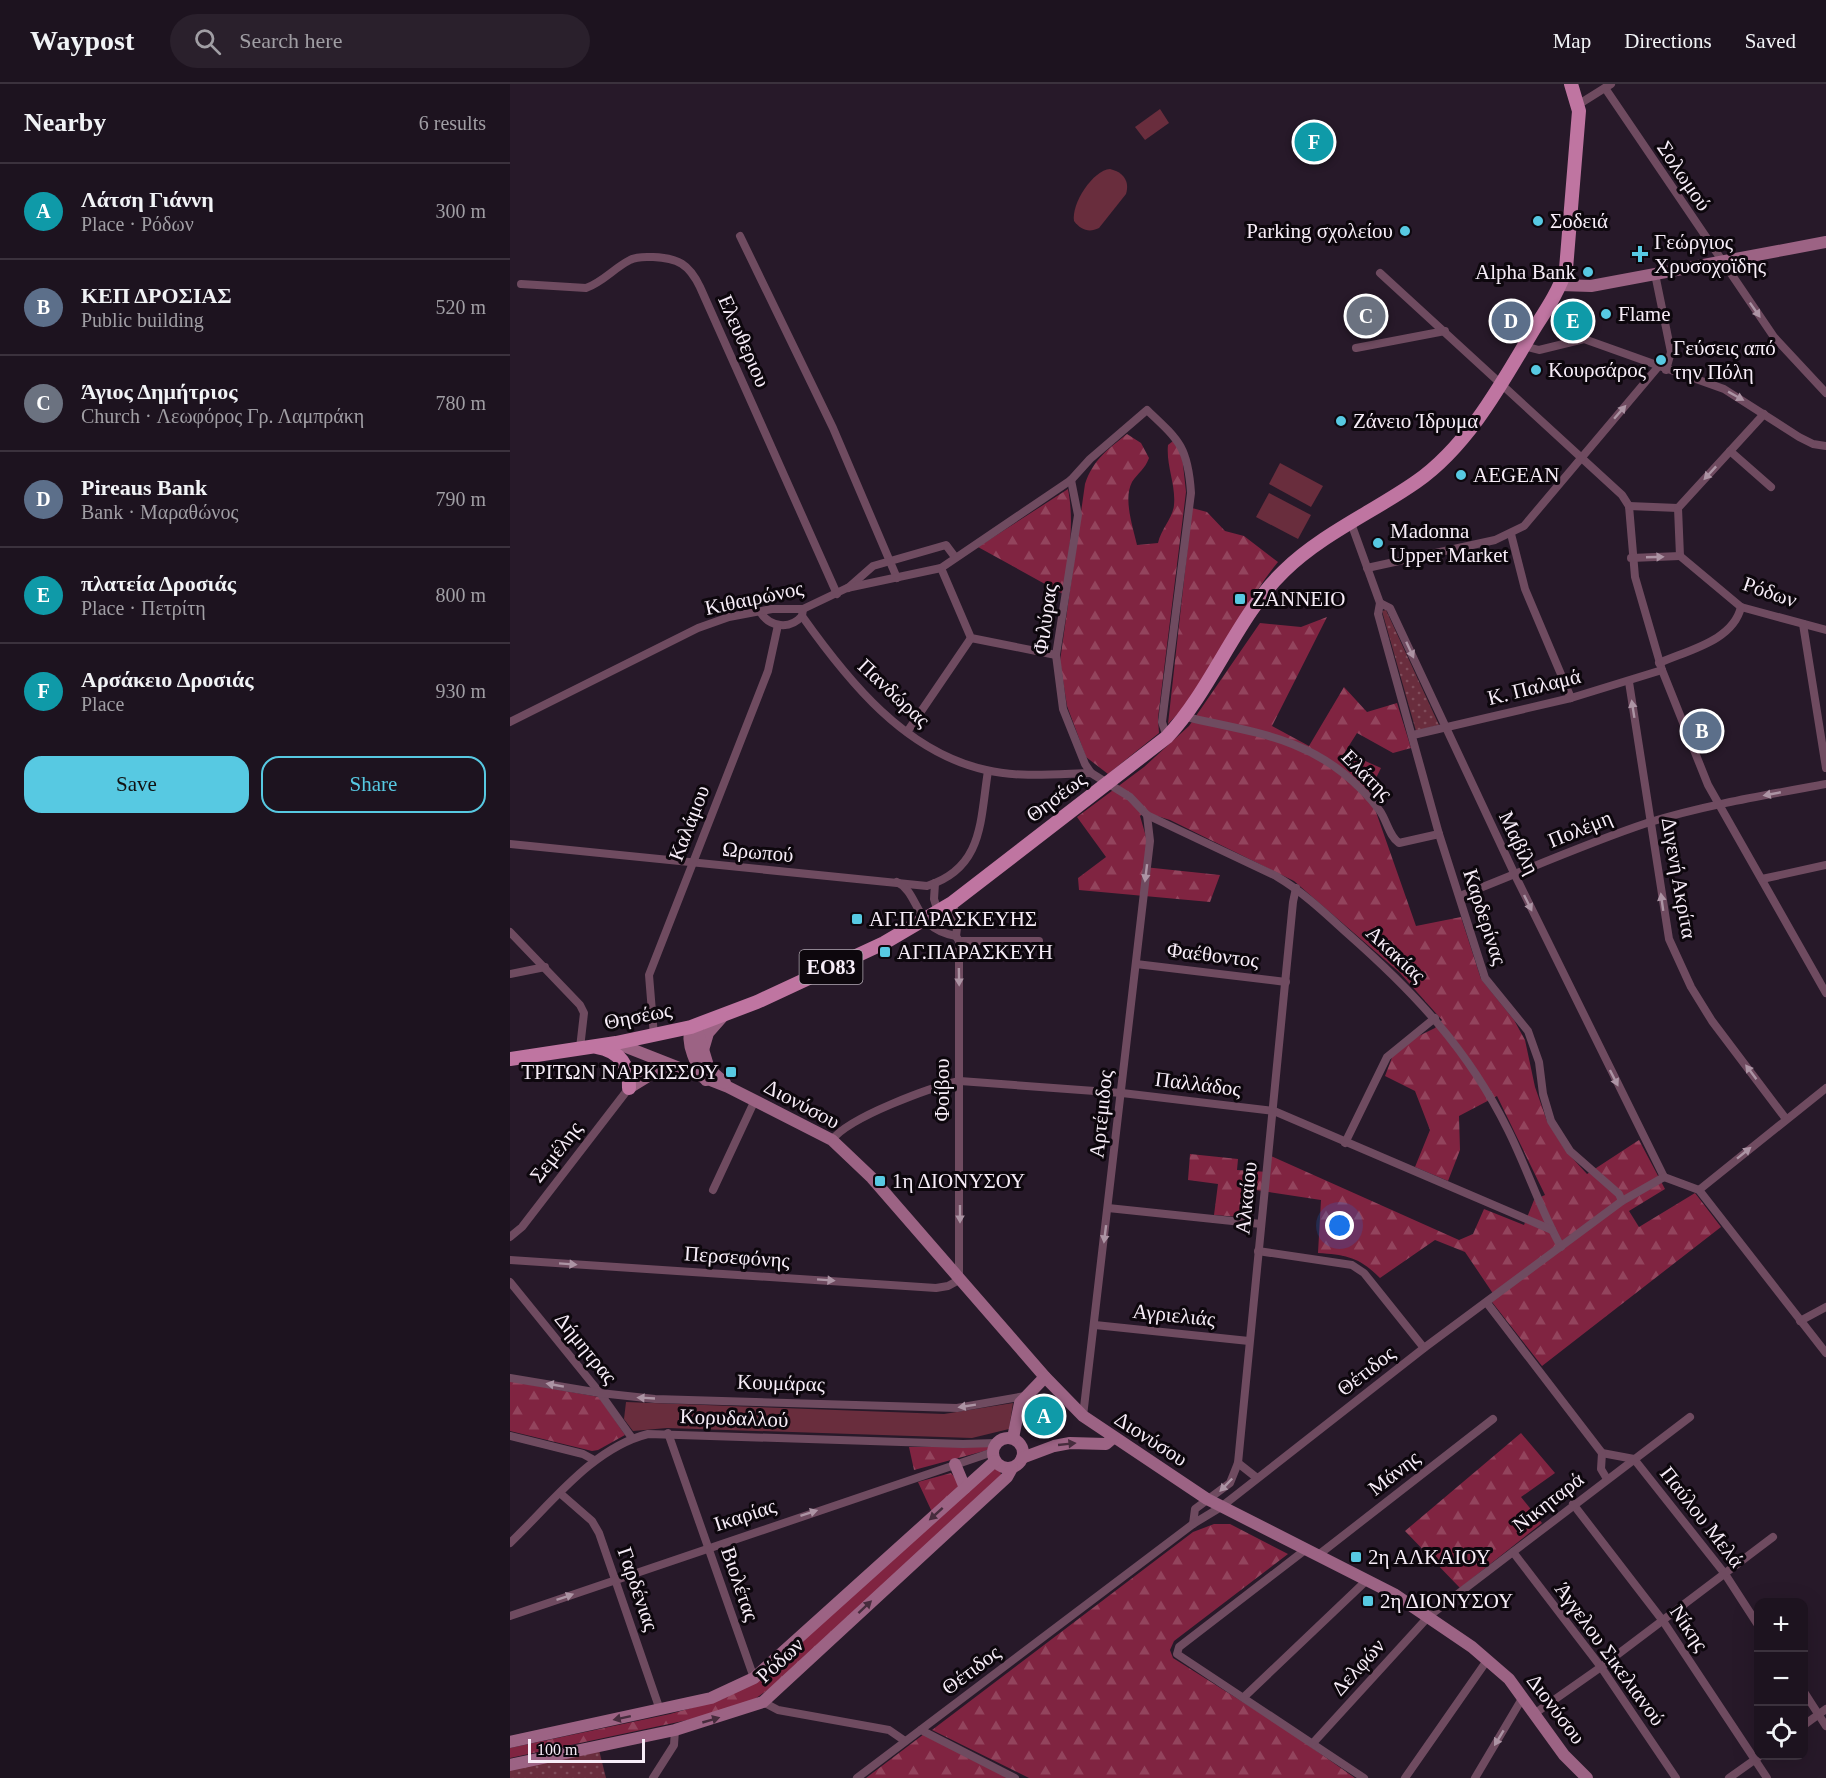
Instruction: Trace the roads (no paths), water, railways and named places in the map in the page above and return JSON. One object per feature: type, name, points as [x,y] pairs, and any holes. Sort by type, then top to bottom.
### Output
[{"type":"main road","name":"ΕΟ83","points":[[1560,84],[1575,106]]},
{"type":"main road","name":"ΕΟ83","points":[[1501,382],[1558,289],[1568,255],[1576,131],[1571,84]]},
{"type":"main road","name":"Θησέως","points":[[510,1059],[654,1036],[723,1016],[884,943],[952,903],[1167,737],[1186,717],[1264,593],[1284,571],[1311,549],[1438,466],[1473,424],[1501,382]]},
{"type":"main road","points":[[586,1047],[611,1051],[624,1062],[630,1077],[629,1088]]},
{"type":"street","points":[[1575,106],[1608,86]]},
{"type":"street","name":"Σολωμού","points":[[1608,86],[1722,262],[1774,337],[1826,393]]},
{"type":"street","points":[[740,236],[833,428],[897,578]]},
{"type":"street","points":[[1558,289],[1591,286],[1826,242]]},
{"type":"street","name":"Ελευθεριου","points":[[521,284],[586,288],[595,285],[633,258],[640,257],[669,258],[687,266],[700,287],[837,594]]},
{"type":"street","points":[[1380,273],[1582,457],[1622,495],[1629,506],[1631,558],[1661,667],[1717,805],[1762,879],[1826,993]]},
{"type":"street","points":[[1367,568],[1511,534],[1524,526],[1540,510],[1582,457],[1662,369],[1671,352],[1655,274]]},
{"type":"street","points":[[1356,348],[1445,331]]},
{"type":"street","points":[[1524,346],[1539,350],[1584,339],[1662,369],[1724,389],[1813,444],[1826,446]]},
{"type":"street","name":"Κιθαιρώνος","points":[[510,723],[698,628],[729,617],[793,607],[802,612],[847,588],[941,568],[1071,480],[1090,459],[1147,410],[1172,434],[1185,451],[1190,470],[1191,493],[1162,722],[1167,737]]},
{"type":"street","points":[[1631,558],[1680,556],[1678,508],[1764,414]]},
{"type":"street","points":[[1730,451],[1771,487]]},
{"type":"street","name":"Φιλύρας","points":[[1071,480],[1078,515],[1056,655],[1063,709],[1085,764],[1091,772]]},
{"type":"street","points":[[1629,506],[1678,508]]},
{"type":"street","name":"Μαβίλη","points":[[1351,523],[1380,603],[1390,608],[1515,875],[1664,1177]]},
{"type":"street","points":[[1511,534],[1525,590],[1571,698]]},
{"type":"street","points":[[847,588],[873,566],[946,544],[955,557]]},
{"type":"street","name":"Ρόδων","points":[[1680,556],[1731,601],[1741,607],[1826,630]]},
{"type":"street","points":[[941,568],[971,638]]},
{"type":"street","name":"Καρδερίνας","points":[[1380,603],[1378,615],[1440,834],[1485,978],[1528,1031],[1539,1062],[1543,1094],[1551,1121],[1570,1151],[1620,1194],[1623,1201]]},
{"type":"street","name":"Κ. Παλαμά","points":[[1413,735],[1629,682],[1661,667],[1732,627],[1741,607]]},
{"type":"street","points":[[761,613],[777,625],[795,623],[802,612]]},
{"type":"street","name":"Πανδώρας","points":[[802,612],[870,701],[907,732],[949,760],[988,771],[1042,775],[1091,772]]},
{"type":"street","points":[[1803,624],[1826,768]]},
{"type":"street","name":"Καλάμου","points":[[654,1036],[650,975],[768,671],[777,625]]},
{"type":"street","points":[[971,638],[1056,655]]},
{"type":"street","points":[[907,732],[971,638]]},
{"type":"street","name":"Διγενή Ακρίτα","points":[[1629,682],[1669,939],[1691,987],[1712,1021],[1786,1119]]},
{"type":"street","name":"Ελάτης","points":[[1186,717],[1298,744],[1317,753],[1341,770],[1364,792],[1381,812],[1399,843],[1440,834]]},
{"type":"street","points":[[938,912],[934,899],[935,883],[955,871],[967,859],[979,836],[988,771]]},
{"type":"street","points":[[1091,772],[1109,783]]},
{"type":"street","name":"Ακακίας","points":[[1109,783],[1130,797],[1146,815],[1276,876],[1296,888],[1397,976],[1436,1018],[1477,1073],[1508,1130],[1561,1247]]},
{"type":"street","name":"Πολέμη","points":[[1460,896],[1650,822],[1717,805],[1826,784]]},
{"type":"street","name":"Αρτέμιδος","points":[[1083,1416],[1150,841],[1146,815]]},
{"type":"street","name":"Ωρωπού","points":[[510,844],[693,864],[896,881],[927,886],[935,883]]},
{"type":"street","points":[[1762,879],[1826,865]]},
{"type":"street","points":[[896,881],[902,884],[926,920],[939,932],[957,939],[1039,941]]},
{"type":"street","name":"Αλκαίου","points":[[1206,1499],[1230,1483],[1238,1463],[1296,888]]},
{"type":"street","name":"Φοίβου","points":[[952,903],[957,920],[960,1081],[959,1280]]},
{"type":"street","points":[[510,932],[580,1005],[584,1013],[586,1047]]},
{"type":"street","name":"Φαέθοντος","points":[[1136,964],[1286,982]]},
{"type":"street","points":[[510,974],[545,967]]},
{"type":"street","points":[[703,1052],[708,1033],[723,1016]]},
{"type":"street","points":[[1345,1143],[1387,1057],[1436,1018]]},
{"type":"street","points":[[691,1027],[689,1034],[697,1064],[706,1080]]},
{"type":"street","name":"Διονύσου","points":[[691,1027],[698,1032],[709,1069],[728,1087]]},
{"type":"street","name":"Διονύσου","points":[[616,1043],[682,1071],[728,1087],[832,1140],[872,1178],[959,1280],[1045,1377],[1083,1416],[1206,1499],[1367,1580],[1429,1616],[1488,1659],[1523,1697],[1564,1755],[1587,1778]]},
{"type":"street","points":[[629,1088],[655,1072],[682,1071]]},
{"type":"street","name":"Παλλάδος","points":[[832,1140],[843,1127],[857,1119],[945,1084],[960,1081],[1122,1093],[1274,1111],[1552,1230]]},
{"type":"street","name":"Σεμέλης","points":[[510,1237],[522,1227],[629,1088]]},
{"type":"street","points":[[1699,1190],[1826,1088]]},
{"type":"street","points":[[713,1190],[755,1100]]},
{"type":"street","points":[[1561,1247],[1623,1201],[1664,1177],[1699,1190],[1826,1353]]},
{"type":"street","points":[[1108,1208],[1261,1224]]},
{"type":"street","name":"Θέτιδος","points":[[856,1778],[1192,1524],[1221,1507],[1424,1348],[1561,1247]]},
{"type":"street","points":[[1258,1251],[1352,1265],[1364,1272],[1424,1348]]},
{"type":"street","name":"Περσεφόνης","points":[[510,1260],[936,1288],[948,1286],[959,1280]]},
{"type":"street","name":"Δήμητρας","points":[[510,1282],[600,1393],[632,1438]]},
{"type":"street","points":[[1487,1303],[1602,1453],[1600,1469],[1607,1479]]},
{"type":"street","points":[[1800,1321],[1826,1307]]},
{"type":"street","name":"Αγριελιάς","points":[[1095,1325],[1249,1341]]},
{"type":"street","points":[[1013,1438],[1020,1403],[1045,1377]]},
{"type":"street","name":"Κουμάρας","points":[[510,1378],[600,1393],[655,1399],[957,1408],[1025,1396]]},
{"type":"street","name":"Νικηταρά","points":[[1429,1616],[1690,1417]]},
{"type":"street","name":"Μάνης","points":[[1317,1556],[1493,1419]]},
{"type":"street","name":"Κορυδαλλού","points":[[510,1544],[594,1460],[632,1438],[668,1433],[963,1444],[995,1452]]},
{"type":"street","name":"Βιολέτας","points":[[668,1433],[754,1678]]},
{"type":"street","points":[[510,1436],[583,1454],[594,1460]]},
{"type":"street","points":[[1022,1458],[1023,1449],[1013,1438],[1004,1438],[995,1452],[1002,1467],[1012,1467],[1022,1458],[1054,1446],[1070,1443],[1106,1444],[1113,1438]]},
{"type":"street","name":"Ρόδων","points":[[510,1742],[711,1698],[754,1678],[965,1488],[995,1452]]},
{"type":"street","name":"Ικαρίας","points":[[510,1616],[708,1547],[995,1452]]},
{"type":"street","name":"Παύλου Μελά","points":[[1602,1453],[1634,1459],[1725,1574],[1754,1619]]},
{"type":"street","points":[[1238,1463],[1257,1478]]},
{"type":"street","points":[[955,1464],[965,1488]]},
{"type":"street","name":"Ρόδων","points":[[510,1765],[675,1730],[763,1702],[1007,1476],[1012,1467]]},
{"type":"street","name":"Γαρδένιας","points":[[561,1494],[592,1521],[600,1533],[660,1710]]},
{"type":"street","name":"Θέτιδος","points":[[1192,1524],[1195,1509],[1206,1499]]},
{"type":"street","name":"Νίκης","points":[[1573,1504],[1663,1621],[1754,1754]]},
{"type":"street","points":[[1534,1714],[1601,1667],[1773,1537]]},
{"type":"street","points":[[1305,1550],[1177,1649],[1178,1654],[1364,1778]]},
{"type":"street","name":"Άγγελου Σικελιανού","points":[[1513,1552],[1601,1667],[1676,1778]]},
{"type":"street","points":[[1244,1697],[1367,1580]]},
{"type":"street","name":"Δελφών","points":[[1313,1743],[1429,1616]]},
{"type":"street","points":[[1405,1778],[1488,1659]]},
{"type":"street","points":[[1475,1778],[1523,1697]]},
{"type":"street","points":[[1808,1697],[1822,1712],[1826,1726]]},
{"type":"street","points":[[763,1702],[778,1710],[889,1730],[905,1741]]},
{"type":"street","points":[[1808,1722],[1822,1712]]},
{"type":"street","points":[[653,1778],[674,1745],[675,1730]]},
{"type":"street","points":[[921,1730],[1015,1778]]},
{"type":"street","points":[[1729,1778],[1754,1760]]},
{"type":"street","name":"Νίκης","points":[[1758,1760],[1767,1778]]},
{"type":"place","name":"Αρσάκειο Δροσιάς","points":[[1314,142]]},
{"type":"place","name":"Σοδειά","points":[[1538,221]]},
{"type":"place","name":"Parking σχολείου","points":[[1405,231]]},
{"type":"place","name":"Γεώργιος Χρυσοχοϊδης","points":[[1640,254]]},
{"type":"place","name":"Alpha Bank","points":[[1588,272]]},
{"type":"place","name":"Flame","points":[[1606,314]]},
{"type":"place","name":"Άγιος Δημήτριος","points":[[1366,316]]},
{"type":"place","name":"Pireaus Bank","points":[[1511,321]]},
{"type":"place","name":"πλατεία Δροσιάς","points":[[1573,321]]},
{"type":"place","name":"Γεύσεις από την Πόλη","points":[[1661,360]]},
{"type":"place","name":"Κουρσάρος","points":[[1536,370]]},
{"type":"place","name":"Ζάνειο Ίδρυμα","points":[[1341,421]]},
{"type":"place","name":"AEGEAN","points":[[1461,475]]},
{"type":"place","name":"Madonna Upper Market","points":[[1378,543]]},
{"type":"place","name":"ΖΑΝΝΕΙΟ","points":[[1240,599]]},
{"type":"place","name":"ΚΕΠ ΔΡΟΣΙΑΣ","points":[[1702,731]]},
{"type":"place","name":"ΑΓ.ΠΑΡΑΣΚΕΥΗΣ","points":[[857,919]]},
{"type":"place","name":"ΑΓ.ΠΑΡΑΣΚΕΥΗ","points":[[885,952]]},
{"type":"place","name":"ΤΡΙΤΩΝ ΝΑΡΚΙΣΣΟΥ","points":[[731,1072]]},
{"type":"place","name":"1η ΔΙΟΝΥΣΟΥ","points":[[880,1181]]},
{"type":"place","name":"Λάτση Γιάννη","points":[[1044,1416]]},
{"type":"place","name":"2η ΑΛΚΑΙΟΥ","points":[[1356,1557]]},
{"type":"place","name":"2η ΔΙΟΝΥΣΟΥ","points":[[1368,1601]]}]
